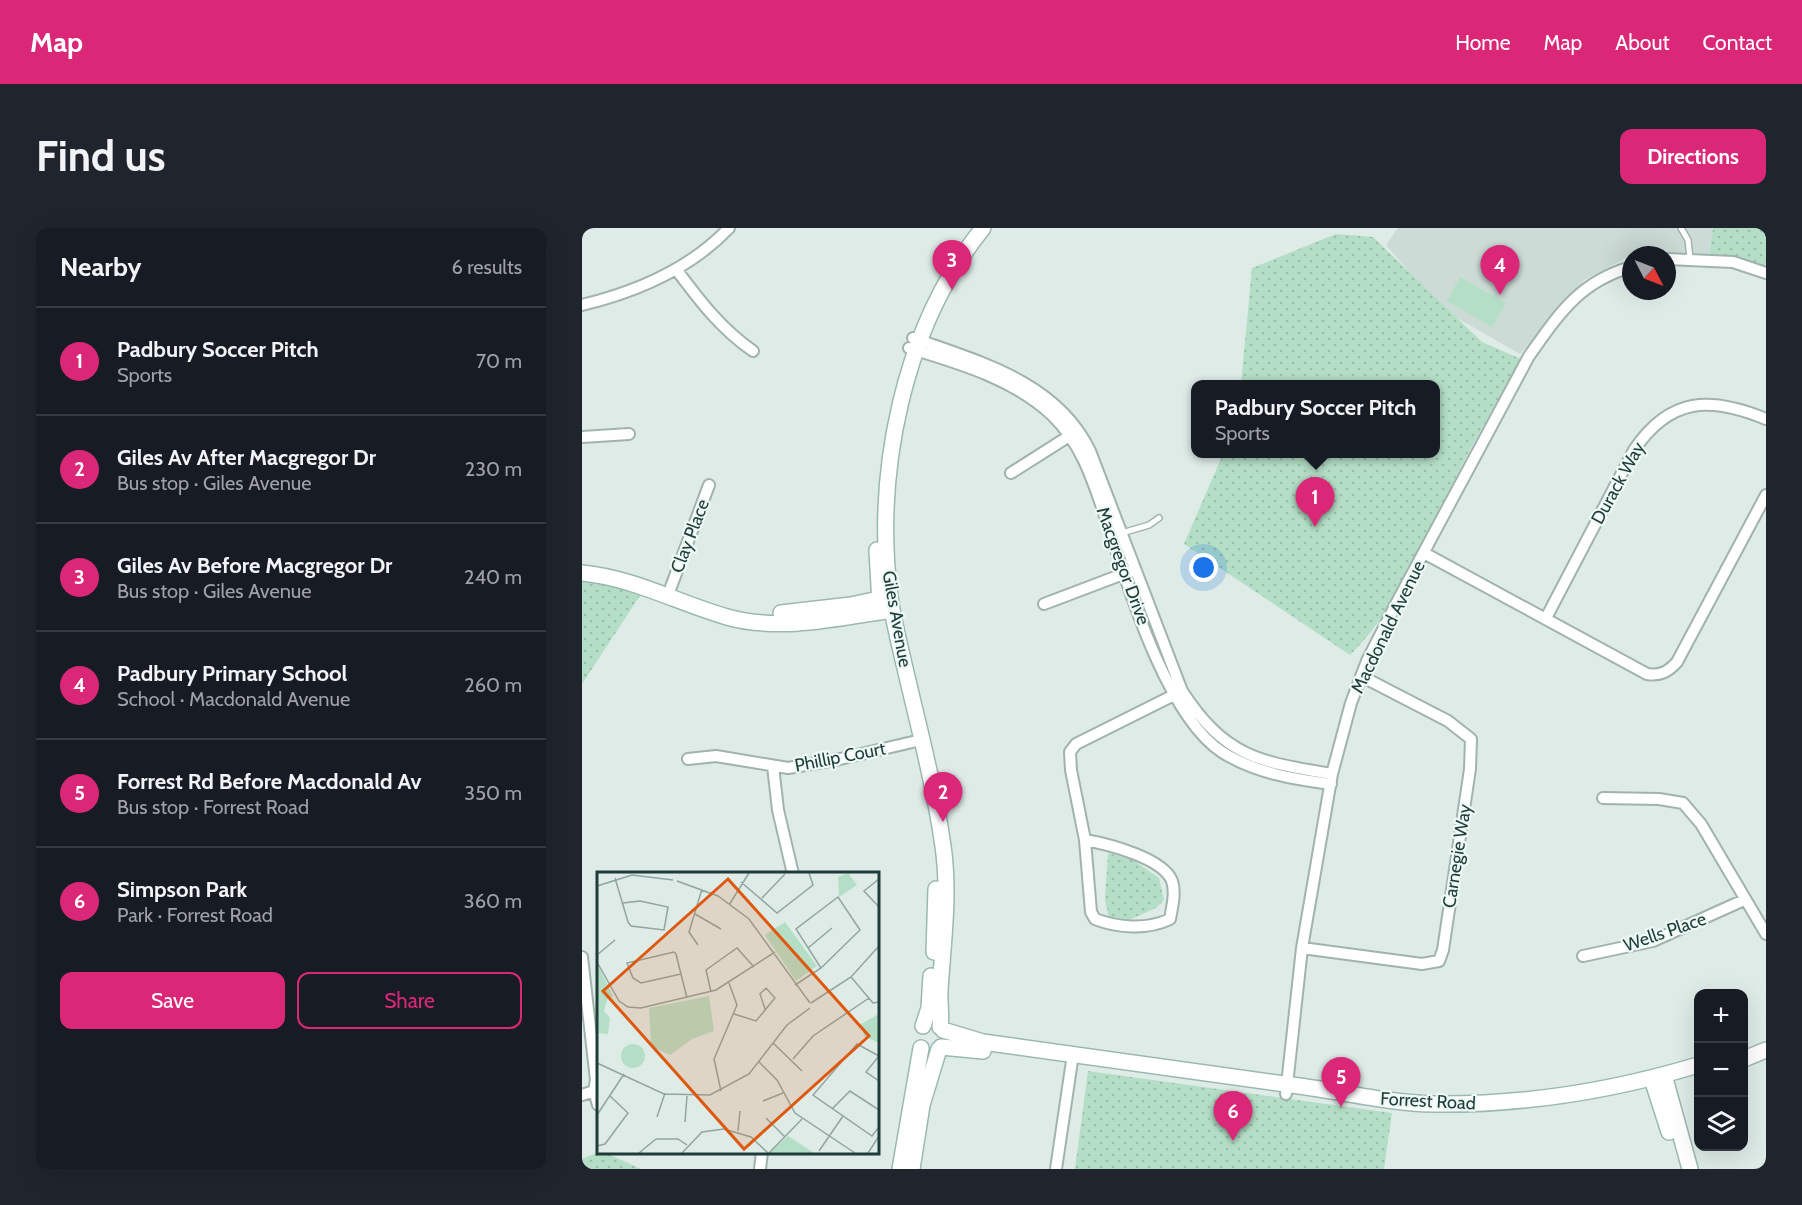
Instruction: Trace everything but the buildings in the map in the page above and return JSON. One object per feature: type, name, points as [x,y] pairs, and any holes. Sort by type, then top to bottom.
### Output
[{"type":"street","points":[[582,305],[645,286],[676,269],[729,228]]},
{"type":"street","name":"Giles Avenue","points":[[942,1028],[940,990],[946,925],[943,846],[916,741],[886,604],[876,528],[880,466],[891,405],[915,344],[933,288],[972,228]]},
{"type":"street","name":"Giles Avenue","points":[[915,344],[950,277],[983,228]]},
{"type":"street","points":[[1676,259],[1733,262],[1766,273]]},
{"type":"street","points":[[676,269],[708,311],[733,337],[753,351]]},
{"type":"street","name":"Macdonald Avenue","points":[[1287,1089],[1302,948],[1331,779],[1361,675],[1517,376],[1546,333],[1592,283],[1606,274],[1622,270]]},
{"type":"street","name":"Macgregor Drive","points":[[915,344],[989,366],[1026,383],[1052,401],[1095,463],[1178,693]]},
{"type":"street","name":"Durack Way","points":[[1546,618],[1634,450],[1660,419],[1692,405],[1709,403],[1734,408],[1766,419]]},
{"type":"street","points":[[582,437],[629,434]]},
{"type":"street","points":[[1011,473],[1074,434]]},
{"type":"street","name":"Macgregor Drive","points":[[1074,434],[1124,574],[1178,693],[1205,723],[1237,750],[1274,764],[1331,779]]},
{"type":"street","name":"Clay Place","points":[[669,590],[709,485]]},
{"type":"street","points":[[1424,553],[1647,674],[1664,673],[1677,662],[1766,495]]},
{"type":"street","points":[[582,563],[614,567],[669,590]]},
{"type":"street","points":[[1044,604],[1135,569]]},
{"type":"street","points":[[582,573],[669,590],[732,608],[772,613],[886,604]]},
{"type":"street","name":"Carnegie Way","points":[[1302,948],[1422,964],[1439,961],[1443,950],[1470,769],[1471,739],[1448,721],[1361,675]]},
{"type":"street","points":[[1086,840],[1111,845],[1167,871],[1173,883],[1170,919],[1159,924],[1135,927],[1095,919],[1091,912],[1086,840],[1071,770],[1070,752],[1076,744],[1178,693]]},
{"type":"street","name":"Giles Avenue","points":[[916,741],[928,811],[936,888],[929,1008],[923,1026]]},
{"type":"street","name":"Phillip Court","points":[[688,759],[716,756],[773,766],[811,765],[916,741]]},
{"type":"street","points":[[773,766],[776,801],[793,872]]},
{"type":"street","points":[[1603,798],[1659,799],[1683,803],[1701,824],[1766,934]]},
{"type":"street","name":"Wells Place","points":[[1583,956],[1653,941],[1744,900]]},
{"type":"street","points":[[582,957],[596,1080],[594,1091],[597,1102]]},
{"type":"street","points":[[900,1169],[921,1048],[917,1035],[923,1026],[931,1023],[942,1028],[945,1040],[940,1048],[922,1105],[912,1169]]},
{"type":"street","name":"Forrest Road","points":[[942,1028],[974,1041],[1072,1059],[1287,1089],[1367,1106],[1467,1111],[1591,1101],[1659,1082],[1694,1076]]},
{"type":"street","points":[[1748,1047],[1766,1040]]},
{"type":"street","points":[[921,1048],[928,1052],[940,1048]]},
{"type":"street","name":"Forrest Road","points":[[940,1048],[1072,1059]]},
{"type":"street","points":[[1748,1057],[1766,1050]]},
{"type":"street","points":[[1056,1169],[1072,1059]]},
{"type":"street","name":"Forrest Road","points":[[1659,1082],[1694,1067]]},
{"type":"street","points":[[1659,1082],[1680,1169]]},
{"type":"street","points":[[1659,1082],[1690,1169]]},
{"type":"street","points":[[582,1095],[594,1091]]},
{"type":"street","points":[[760,1169],[762,1154]]},
{"type":"lane","points":[[1681,228],[1688,240],[1690,258]]},
{"type":"lane","points":[[1121,533],[1149,525],[1159,518]]},
{"type":"shaded area","points":[[1398,228],[1713,228],[1709,255],[1676,255],[1676,246],[1622,246],[1622,260],[1584,280],[1520,354],[1443,310],[1386,245]]},
{"type":"green space","points":[[1713,228],[1766,228],[1766,275],[1709,255]]},
{"type":"green space","points":[[1336,234],[1373,237],[1482,342],[1521,359],[1464,460],[1411,570],[1383,615],[1350,655],[1184,544],[1221,458],[1440,458],[1440,380],[1241,380],[1252,268]]},
{"type":"green space","points":[[1460,277],[1506,303],[1492,327],[1447,301]]},
{"type":"green space","points":[[582,576],[643,591],[582,684]]},
{"type":"green space","points":[[1108,853],[1133,860],[1159,878],[1164,900],[1156,908],[1111,928],[1105,899]]},
{"type":"green space","points":[[1088,1071],[1392,1113],[1384,1169],[1075,1169]]},
{"type":"green space","points":[[597,1153],[608,1154],[641,1169],[582,1169],[582,1159]]},
{"type":"place","name":"Giles Av Before Macgregor Dr","points":[[952,290]]},
{"type":"place","name":"Padbury Primary School","points":[[1500,295]]},
{"type":"place","name":"Padbury Soccer Pitch","points":[[1315,527]]},
{"type":"place","name":"Giles Av After Macgregor Dr","points":[[943,822]]},
{"type":"place","name":"Forrest Rd Before Macdonald Av","points":[[1341,1107]]},
{"type":"place","name":"Simpson Park","points":[[1233,1141]]}]
